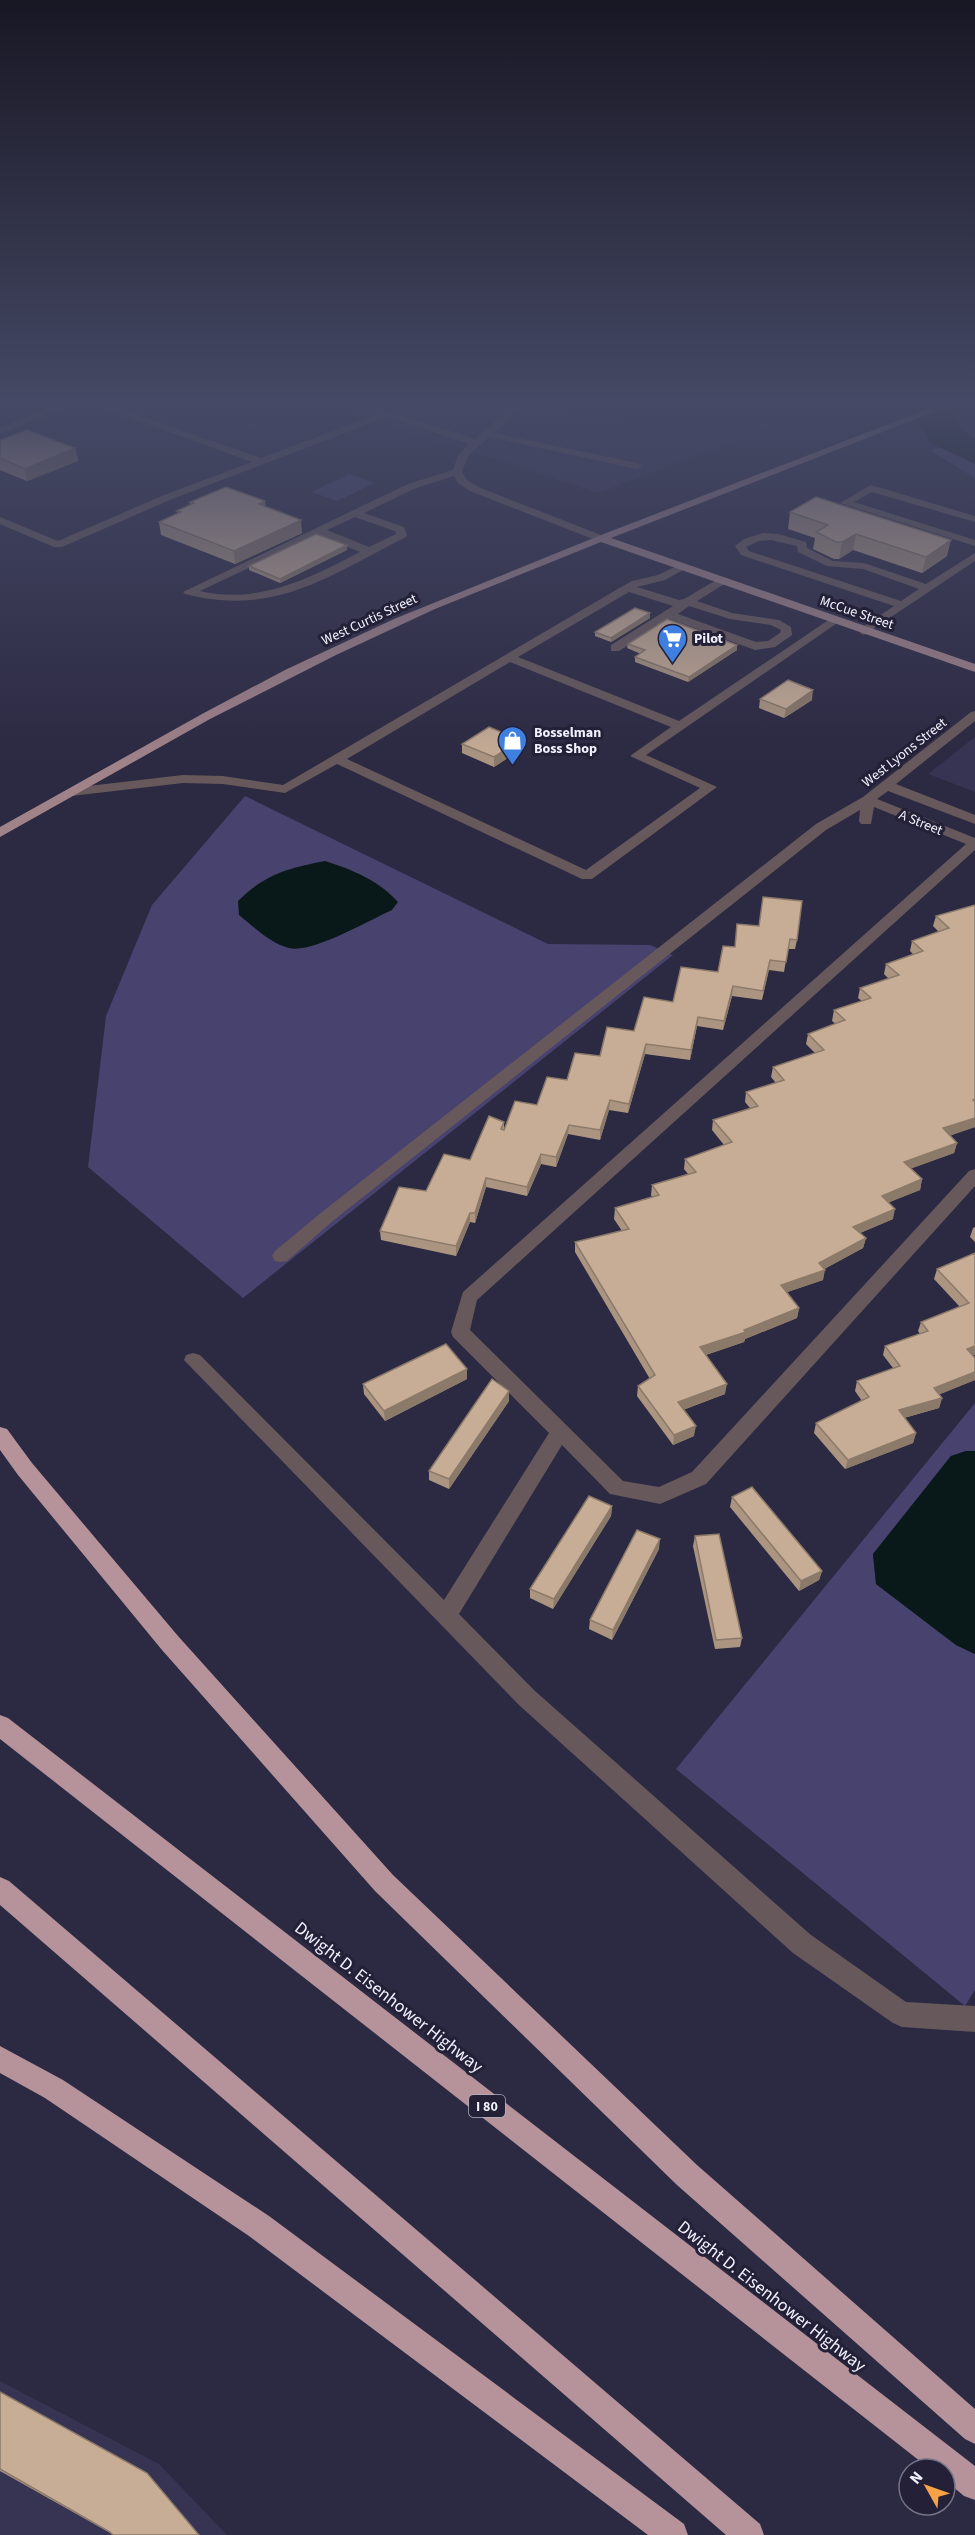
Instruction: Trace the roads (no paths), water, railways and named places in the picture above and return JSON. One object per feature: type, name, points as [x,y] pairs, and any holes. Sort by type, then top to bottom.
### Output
[{"type":"highway","points":[[0,1435],[25,1470],[170,1643],[384,1883],[687,2175],[975,2429]]},
{"type":"highway","name":"Dwight D. Eisenhower Highway","points":[[0,1725],[975,2485]]},
{"type":"highway","points":[[0,1889],[749,2535]]},
{"type":"highway","points":[[0,2059],[54,2089],[259,2226],[673,2535]]},
{"type":"main road","name":"West Curtis Street","points":[[0,833],[225,706],[333,651],[432,606],[633,526]]},
{"type":"main road","name":"McCue Street","points":[[602,539],[975,668]]},
{"type":"street","points":[[15,526],[58,545],[101,526]]},
{"type":"street","points":[[330,526],[189,592],[231,600],[262,596],[293,587],[403,532],[388,526]]},
{"type":"street","name":"McCue Street","points":[[569,526],[602,539]]},
{"type":"street","points":[[921,526],[975,543]]},
{"type":"street","points":[[319,531],[368,551]]},
{"type":"street","points":[[814,548],[775,535],[762,535],[740,546],[745,553],[903,604]]},
{"type":"street","points":[[802,544],[802,550],[831,564],[864,566]]},
{"type":"street","points":[[864,631],[975,556]]},
{"type":"street","points":[[842,558],[928,588]]},
{"type":"street","points":[[71,792],[183,778],[223,780],[285,789],[627,588],[636,583],[661,578],[681,567]]},
{"type":"street","points":[[615,648],[722,581]]},
{"type":"street","points":[[627,588],[678,604],[688,602],[730,616],[775,621],[787,628],[786,635],[771,644],[755,646],[668,614]]},
{"type":"street","points":[[337,759],[587,876],[710,788],[636,756],[834,621]]},
{"type":"street","points":[[509,658],[680,726]]},
{"type":"street","name":"West Lyons Street","points":[[866,821],[868,800],[975,715]]},
{"type":"street","points":[[886,785],[975,820]]},
{"type":"street","points":[[280,1256],[327,1216],[821,827],[868,800]]},
{"type":"street","name":"A Street","points":[[868,800],[975,843]]},
{"type":"street","points":[[975,843],[469,1297],[460,1332],[617,1488],[660,1496],[699,1478],[975,1175]]},
{"type":"street","points":[[193,1360],[527,1698],[802,1944],[902,2014],[975,2019]]},
{"type":"street","points":[[446,1616],[560,1431]]},
{"type":"place","name":"Pilot","points":[[673,664]]},
{"type":"place","name":"Bosselman Boss Shop","points":[[513,766]]}]
